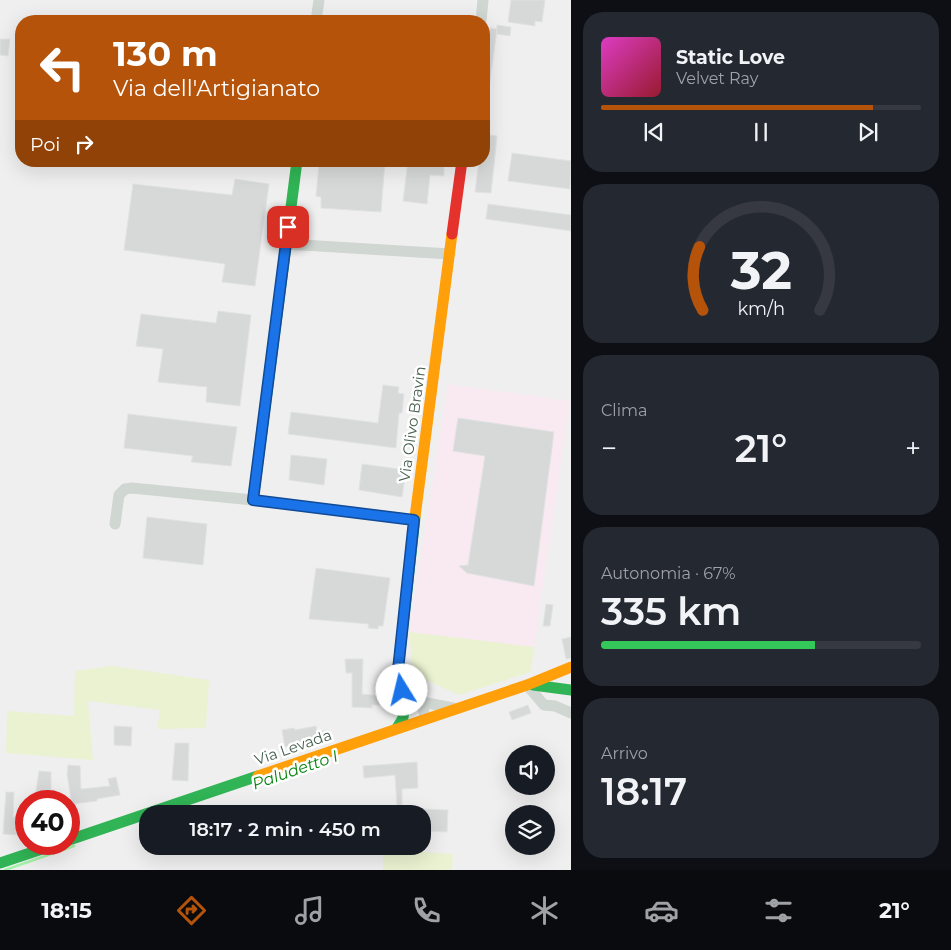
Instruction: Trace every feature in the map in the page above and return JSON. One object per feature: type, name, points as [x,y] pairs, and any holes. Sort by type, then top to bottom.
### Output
[{"type":"street","points":[[317,15],[319,0]]},
{"type":"street","points":[[482,15],[483,0]]},
{"type":"street","points":[[253,500],[296,167]]},
{"type":"street","name":"Via Olivo Bravin","points":[[396,728],[403,718],[403,694],[398,670],[414,520],[461,167]]},
{"type":"street","points":[[286,244],[450,254]]},
{"type":"street","points":[[115,524],[119,495],[125,489],[253,500],[414,520]]},
{"type":"street","name":"Via Levada","points":[[80,836],[453,708],[527,685],[571,668]]},
{"type":"street","points":[[527,685],[544,705],[555,706],[571,713]]},
{"type":"street","name":"Via Levada","points":[[527,685],[552,686],[571,690]]},
{"type":"street","points":[[403,694],[417,701],[453,708]]},
{"type":"street","points":[[403,694],[411,710],[423,719]]},
{"type":"street","points":[[417,701],[423,707],[423,719]]},
{"type":"street","points":[[0,863],[24,855]]},
{"type":"shaded area","points":[[448,384],[570,401],[534,647],[409,632]]},
{"type":"green space","points":[[409,632],[534,647],[531,672],[459,695],[413,674]]},
{"type":"green space","points":[[112,666],[209,680],[206,728],[157,729],[160,710],[88,701],[93,760],[6,753],[7,711],[74,716],[75,671]]},
{"type":"green space","points":[[431,852],[453,854],[452,870],[383,870],[383,855],[431,855]]},
{"type":"building","points":[[511,0],[545,0],[542,22],[535,21],[535,26],[508,22]]},
{"type":"building","points":[[497,25],[511,27],[510,36],[497,34]]},
{"type":"building","points":[[490,28],[497,29],[490,81]]},
{"type":"building","points":[[0,39],[10,39],[8,56],[0,55]]},
{"type":"building","points":[[490,135],[497,136],[491,193],[475,192],[478,167],[490,167]]},
{"type":"building","points":[[512,153],[571,161],[570,189],[508,181]]},
{"type":"building","points":[[319,167],[385,167],[381,212],[321,208],[321,197],[316,196]]},
{"type":"building","points":[[407,167],[444,167],[444,176],[430,175],[427,204],[403,201]]},
{"type":"building","points":[[235,179],[269,184],[255,286],[222,282],[225,264],[124,250],[133,184],[232,195]]},
{"type":"building","points":[[488,204],[571,215],[571,231],[486,219]]},
{"type":"building","points":[[218,311],[251,315],[240,406],[206,402],[207,387],[158,382],[163,349],[136,346],[141,314],[216,323]]},
{"type":"building","points":[[383,385],[399,387],[398,393],[404,394],[402,413],[399,413],[396,448],[288,434],[291,412],[378,423]]},
{"type":"building","points":[[128,414],[237,427],[231,466],[191,462],[193,456],[124,448]]},
{"type":"building","points":[[458,418],[554,432],[534,586],[467,573],[459,566],[468,565],[485,456],[453,451]]},
{"type":"building","points":[[291,455],[327,459],[324,485],[289,480]]},
{"type":"building","points":[[362,464],[406,470],[402,497],[359,490]]},
{"type":"building","points":[[147,517],[207,524],[203,565],[143,558]]},
{"type":"building","points":[[316,568],[390,578],[383,626],[378,626],[378,629],[368,628],[369,624],[309,619]]},
{"type":"building","points":[[546,604],[553,605],[550,626],[543,626]]},
{"type":"building","points":[[571,637],[571,658],[566,659],[562,639]]},
{"type":"building","points":[[345,659],[363,659],[362,694],[381,696],[380,705],[372,705],[372,708],[352,707],[352,673],[346,673]]},
{"type":"building","points":[[528,705],[531,713],[512,720],[509,712]]},
{"type":"building","points":[[114,726],[132,727],[131,746],[114,745]]},
{"type":"building","points":[[316,726],[317,732],[328,730],[330,738],[285,747],[282,730],[294,728],[295,730]]},
{"type":"building","points":[[175,743],[189,743],[188,781],[172,780]]},
{"type":"building","points":[[417,762],[418,788],[402,789],[402,805],[397,805],[395,775],[364,778],[363,766]]},
{"type":"building","points":[[68,765],[80,766],[81,789],[110,786],[108,779],[116,777],[120,795],[80,803],[80,790],[70,790],[67,774]]},
{"type":"building","points":[[39,771],[51,772],[51,790],[36,790]]},
{"type":"building","points":[[6,792],[14,792],[13,817],[15,817],[15,835],[3,834]]},
{"type":"building","points":[[431,809],[448,810],[447,832],[431,831]]},
{"type":"waterway","name":"Paludetto I","points":[[5,870],[48,855]]},
{"type":"traffic: fast","points":[[253,500],[296,167]]},
{"type":"traffic: fast","points":[[397,728],[403,718],[404,709],[398,670],[415,517]]},
{"type":"traffic: fast","points":[[533,685],[571,690]]},
{"type":"traffic: fast","points":[[80,836],[258,776]]},
{"type":"traffic: fast","points":[[0,863],[24,855]]},
{"type":"traffic: slow","points":[[415,517],[452,234]]},
{"type":"traffic: slow","points":[[258,776],[527,685],[571,667]]},
{"type":"traffic: jam","points":[[452,234],[461,167]]},
{"type":"route","points":[[288,227],[253,500],[414,520],[398,670],[398,678],[402,690]]}]
